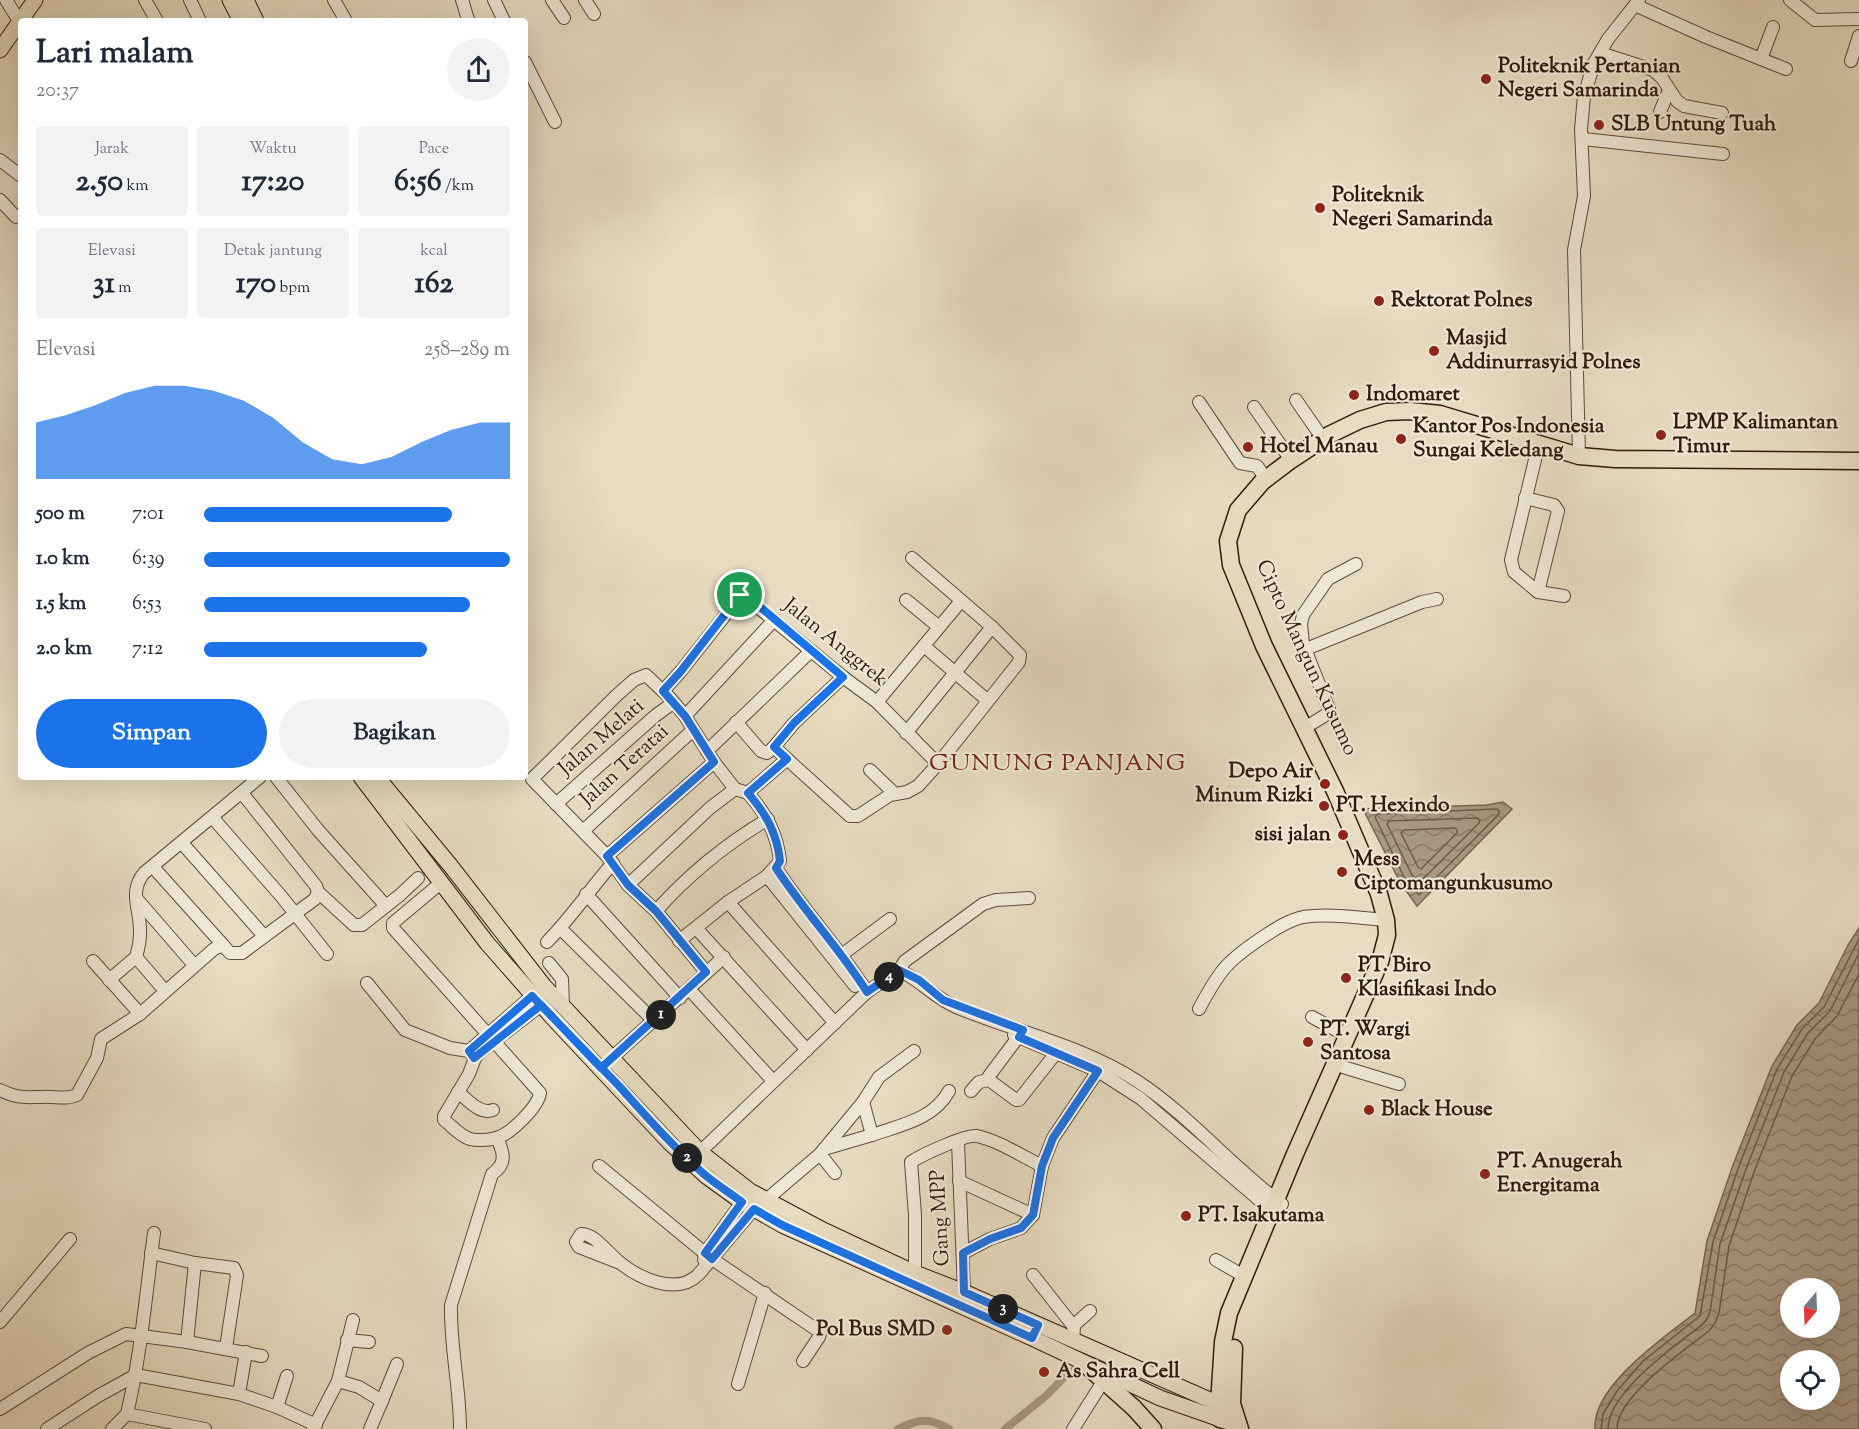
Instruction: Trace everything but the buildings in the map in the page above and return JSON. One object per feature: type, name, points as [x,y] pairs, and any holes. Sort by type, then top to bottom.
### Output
[{"type":"highway","name":"Cipto Mangun Kusumo","points":[[1224,1409],[1236,1320],[1277,1208],[1347,1036],[1380,962],[1387,935],[1386,920],[1379,894],[1335,791],[1264,646],[1231,565],[1228,541],[1238,510],[1266,479],[1323,439],[1375,414],[1410,411],[1440,414],[1537,449],[1579,456],[1859,468]]},
{"type":"highway","name":"Cipto Mangun Kusumo","points":[[1239,1427],[1224,1409],[1226,1326],[1244,1276],[1387,969],[1396,926],[1387,891],[1235,552],[1238,525],[1257,497],[1284,475],[1332,442],[1377,421],[1436,423],[1599,467],[1803,464],[1859,460]]},
{"type":"highway","points":[[1086,1365],[1153,1429]]},
{"type":"main road","points":[[0,46],[16,16],[28,0]]},
{"type":"main road","points":[[21,18],[35,0]]},
{"type":"main road","points":[[230,0],[239,18]]},
{"type":"main road","points":[[246,0],[255,18]]},
{"type":"main road","points":[[0,46],[18,22]]},
{"type":"main road","points":[[363,780],[487,943],[537,1001],[700,1152],[750,1191],[754,1204]]},
{"type":"main road","points":[[380,780],[670,1143],[706,1176],[754,1204],[782,1225],[1035,1331],[1073,1334],[1224,1409]]},
{"type":"main road","points":[[754,1204],[823,1230],[915,1273],[964,1292],[1035,1331],[1086,1365],[1160,1398],[1224,1409]]},
{"type":"street","points":[[6,0],[16,16]]},
{"type":"street","points":[[145,0],[155,18]]},
{"type":"street","points":[[190,0],[199,18]]},
{"type":"street","points":[[334,0],[344,18]]},
{"type":"street","points":[[462,0],[468,18]]},
{"type":"street","points":[[494,0],[503,18]]},
{"type":"street","points":[[552,0],[564,18]]},
{"type":"street","points":[[585,0],[594,14]]},
{"type":"street","points":[[1790,0],[1815,20],[1859,19]]},
{"type":"street","points":[[1579,456],[1574,250],[1584,196],[1581,129],[1584,96],[1594,63],[1614,31],[1637,2],[1786,69]]},
{"type":"street","points":[[1761,59],[1773,27]]},
{"type":"street","points":[[1851,61],[1859,36]]},
{"type":"street","points":[[1600,53],[1653,70],[1662,78],[1677,101],[1684,106],[1722,113]]},
{"type":"street","points":[[528,68],[555,122]]},
{"type":"street","points":[[1660,112],[1669,90]]},
{"type":"street","points":[[1583,139],[1723,154]]},
{"type":"street","points":[[0,160],[18,174]]},
{"type":"street","points":[[0,200],[16,217]]},
{"type":"street","points":[[1296,400],[1323,439]]},
{"type":"street","points":[[1199,402],[1240,463],[1257,466],[1266,479]]},
{"type":"street","points":[[1254,407],[1291,460]]},
{"type":"street","points":[[1537,449],[1511,567],[1538,592],[1564,596]]},
{"type":"street","points":[[1525,498],[1554,505],[1558,511],[1538,592]]},
{"type":"street","points":[[774,747],[850,816],[858,816],[890,795],[907,792],[918,786],[1019,662],[1020,655],[992,627],[912,558]]},
{"type":"street","points":[[1311,724],[1329,713],[1329,709],[1306,649],[1302,634],[1303,615],[1328,579],[1356,564]]},
{"type":"street","name":"Jalan Anggrek","points":[[663,691],[740,595],[746,595],[811,651],[877,702],[938,764]]},
{"type":"street","points":[[906,600],[939,627]]},
{"type":"street","points":[[1306,649],[1422,602],[1437,600]]},
{"type":"street","points":[[877,702],[961,601]]},
{"type":"street","points":[[685,716],[774,620]]},
{"type":"street","points":[[906,733],[992,627]]},
{"type":"street","points":[[924,646],[987,700]]},
{"type":"street","points":[[547,942],[610,860],[710,757],[736,722],[811,651]]},
{"type":"street","points":[[679,941],[728,902],[771,872],[780,861],[779,848],[776,834],[768,819],[748,793],[735,789],[710,757],[685,716],[646,675],[634,680],[532,779],[610,860],[628,885],[656,911],[679,941],[706,972]]},
{"type":"street","points":[[736,722],[761,751],[767,753],[794,723],[843,677]]},
{"type":"street","name":"Jalan Melati","points":[[556,804],[655,716],[670,705],[676,705]]},
{"type":"street","name":"Jalan Teratai","points":[[583,831],[693,730]]},
{"type":"street","points":[[748,793],[787,759]]},
{"type":"street","points":[[870,770],[895,794]]},
{"type":"street","points":[[109,980],[136,957],[141,933],[136,898],[137,884],[140,879],[257,780]]},
{"type":"street","points":[[278,780],[318,830],[386,906]]},
{"type":"street","points":[[628,885],[710,808],[735,789]]},
{"type":"street","points":[[242,793],[316,886],[318,892],[354,925],[358,926],[386,906],[418,878]]},
{"type":"street","points":[[212,818],[327,954]]},
{"type":"street","points":[[656,911],[702,866],[736,839],[768,819]]},
{"type":"street","points":[[182,843],[264,936]]},
{"type":"street","points":[[153,867],[230,953],[242,953],[315,899],[318,892]]},
{"type":"street","points":[[771,872],[865,994]]},
{"type":"street","points":[[442,882],[393,923],[393,928],[490,1038],[540,1093],[528,1113],[511,1130],[497,1138],[470,1139],[444,1120],[444,1116],[469,1074],[472,1054],[490,1038],[537,1001]]},
{"type":"street","points":[[586,894],[773,1081]]},
{"type":"street","points":[[136,898],[194,965]]},
{"type":"street","points":[[700,1152],[865,994],[896,974],[905,961],[983,904],[996,900],[1029,898]]},
{"type":"street","points":[[728,902],[835,1023]]},
{"type":"street","points":[[1199,1009],[1213,983],[1227,964],[1238,953],[1283,924],[1315,916],[1386,920]]},
{"type":"street","points":[[838,958],[890,919]]},
{"type":"street","points":[[696,927],[807,1050]]},
{"type":"street","points":[[560,928],[654,1021]]},
{"type":"street","points":[[0,1090],[26,1098],[41,1096],[67,1098],[77,1095],[97,1058],[101,1039],[140,1014],[194,965],[223,945]]},
{"type":"street","points":[[136,957],[165,991]]},
{"type":"street","points":[[606,1063],[724,957]]},
{"type":"street","points":[[93,961],[140,1014]]},
{"type":"street","points":[[549,963],[562,979],[563,1006]]},
{"type":"street","points":[[896,974],[942,1008],[1021,1034],[1099,1066],[1277,1208]]},
{"type":"street","points":[[367,983],[405,1030],[472,1054]]},
{"type":"street","points":[[1312,1017],[1347,1036]]},
{"type":"street","points":[[989,1080],[1021,1034]]},
{"type":"street","points":[[989,1080],[991,1084],[1019,1100],[1058,1049]]},
{"type":"street","points":[[620,1263],[649,1279],[671,1285],[689,1283],[754,1204],[822,1152],[863,1102],[879,1077],[914,1051]]},
{"type":"street","points":[[963,1253],[990,1239],[1021,1228],[1033,1215],[1042,1166],[1053,1138],[1099,1066]]},
{"type":"street","points":[[1342,1066],[1399,1084]]},
{"type":"street","points":[[971,1091],[980,1082],[989,1080]]},
{"type":"street","points":[[822,1152],[921,1118],[943,1103],[949,1091]]},
{"type":"street","points":[[458,1092],[481,1110],[488,1112],[493,1110]]},
{"type":"street","points":[[863,1102],[872,1135]]},
{"type":"street","points":[[915,1273],[915,1215],[911,1162],[949,1143],[975,1136],[991,1141],[1042,1166]]},
{"type":"street","points":[[460,1429],[458,1384],[451,1324],[452,1305],[492,1174],[498,1170],[503,1161],[504,1154],[497,1138]]},
{"type":"street","name":"Gang MPP","points":[[958,1142],[964,1292]]},
{"type":"street","points":[[822,1152],[835,1173]]},
{"type":"street","points":[[599,1166],[709,1256],[765,1293],[820,1334],[804,1361]]},
{"type":"street","points":[[959,1181],[1033,1215]]},
{"type":"street","points":[[112,1429],[126,1414],[136,1375],[143,1335],[154,1233]]},
{"type":"street","points":[[0,1322],[70,1239]]},
{"type":"street","points":[[151,1253],[195,1263],[231,1267],[236,1272],[226,1348]]},
{"type":"street","points":[[1216,1260],[1244,1276]]},
{"type":"street","points":[[187,1342],[195,1263]]},
{"type":"street","points":[[1033,1275],[1073,1334],[1090,1311]]},
{"type":"street","points":[[738,1384],[765,1293]]},
{"type":"street","points":[[47,1429],[136,1375],[239,1394],[277,1407],[314,1427],[338,1381],[353,1320]]},
{"type":"street","points":[[0,1409],[88,1353],[123,1335],[143,1335],[262,1356]]},
{"type":"street","points":[[347,1340],[369,1342]]},
{"type":"street","points":[[239,1394],[246,1352]]},
{"type":"street","points":[[370,1429],[397,1364]]},
{"type":"street","points":[[277,1407],[287,1376]]},
{"type":"street","points":[[1073,1429],[1104,1380]]},
{"type":"street","points":[[338,1381],[359,1387],[382,1401]]},
{"type":"street","points":[[126,1414],[205,1429]]},
{"type":"water","points":[[1503,802],[1512,809],[1417,906],[1400,882],[1363,809],[1487,805]]},
{"type":"water","points":[[1859,928],[1859,1429],[1595,1429],[1597,1413],[1605,1396],[1617,1380],[1649,1349],[1695,1313],[1707,1241],[1733,1165],[1772,1066],[1797,1025],[1819,1003]]},
{"type":"waterway","points":[[1005,1429],[1047,1395],[1069,1372],[1087,1368]]},
{"type":"waterway","points":[[898,1429],[924,1421],[949,1429]]},
{"type":"place","name":"Politeknik Pertanian Negeri Samarinda","points":[[1486,79]]},
{"type":"place","name":"SLB Untung Tuah","points":[[1599,125]]},
{"type":"place","name":"Politeknik Negeri Samarinda","points":[[1320,208]]},
{"type":"place","name":"Rektorat Polnes","points":[[1379,301]]},
{"type":"place","name":"Masjid Addinurrasyid Polnes","points":[[1434,351]]},
{"type":"place","name":"Indomaret","points":[[1354,395]]},
{"type":"place","name":"LPMP Kalimantan Timur","points":[[1661,435]]},
{"type":"place","name":"Kantor Pos Indonesia Sungai Keledang","points":[[1401,439]]},
{"type":"place","name":"Hotel Manau","points":[[1248,447]]},
{"type":"place","name":"Depo Air Minum Rizki","points":[[1325,784]]},
{"type":"place","name":"PT. Hexindo","points":[[1324,806]]},
{"type":"place","name":"sisi jalan","points":[[1343,835]]},
{"type":"place","name":"Mess Ciptomangunkusumo","points":[[1342,872]]},
{"type":"place","name":"PT. Biro Klasifikasi Indo","points":[[1346,978]]},
{"type":"place","name":"PT. Wargi Santosa","points":[[1308,1042]]},
{"type":"place","name":"Black House","points":[[1369,1110]]},
{"type":"place","name":"PT. Anugerah Energitama","points":[[1485,1174]]},
{"type":"place","name":"PT. Isakutama","points":[[1186,1216]]},
{"type":"place","name":"Pol Bus SMD","points":[[947,1330]]},
{"type":"place","name":"As Sahra Cell","points":[[1044,1372]]},
{"type":"district","name":"GUNUNG PANJANG","points":[[1058,764]]},
{"type":"route","points":[[740,595],[663,691],[685,716],[714,762],[607,856],[628,885],[656,911],[706,972],[601,1068],[541,1005],[474,1058],[469,1051],[532,996],[541,1005],[552,1017],[601,1068],[670,1143],[706,1176],[742,1202],[705,1253],[712,1259],[754,1209],[782,1225],[1032,1338],[1038,1325],[964,1292],[963,1253],[990,1239],[1021,1228],[1033,1215],[1042,1166],[1053,1138],[1098,1071],[1019,1037],[1023,1030],[943,1000],[919,980],[899,970],[867,992],[848,961],[776,868],[780,861],[776,834],[761,808],[748,793],[787,759],[774,747],[794,723],[843,677],[746,595],[740,595]]}]
